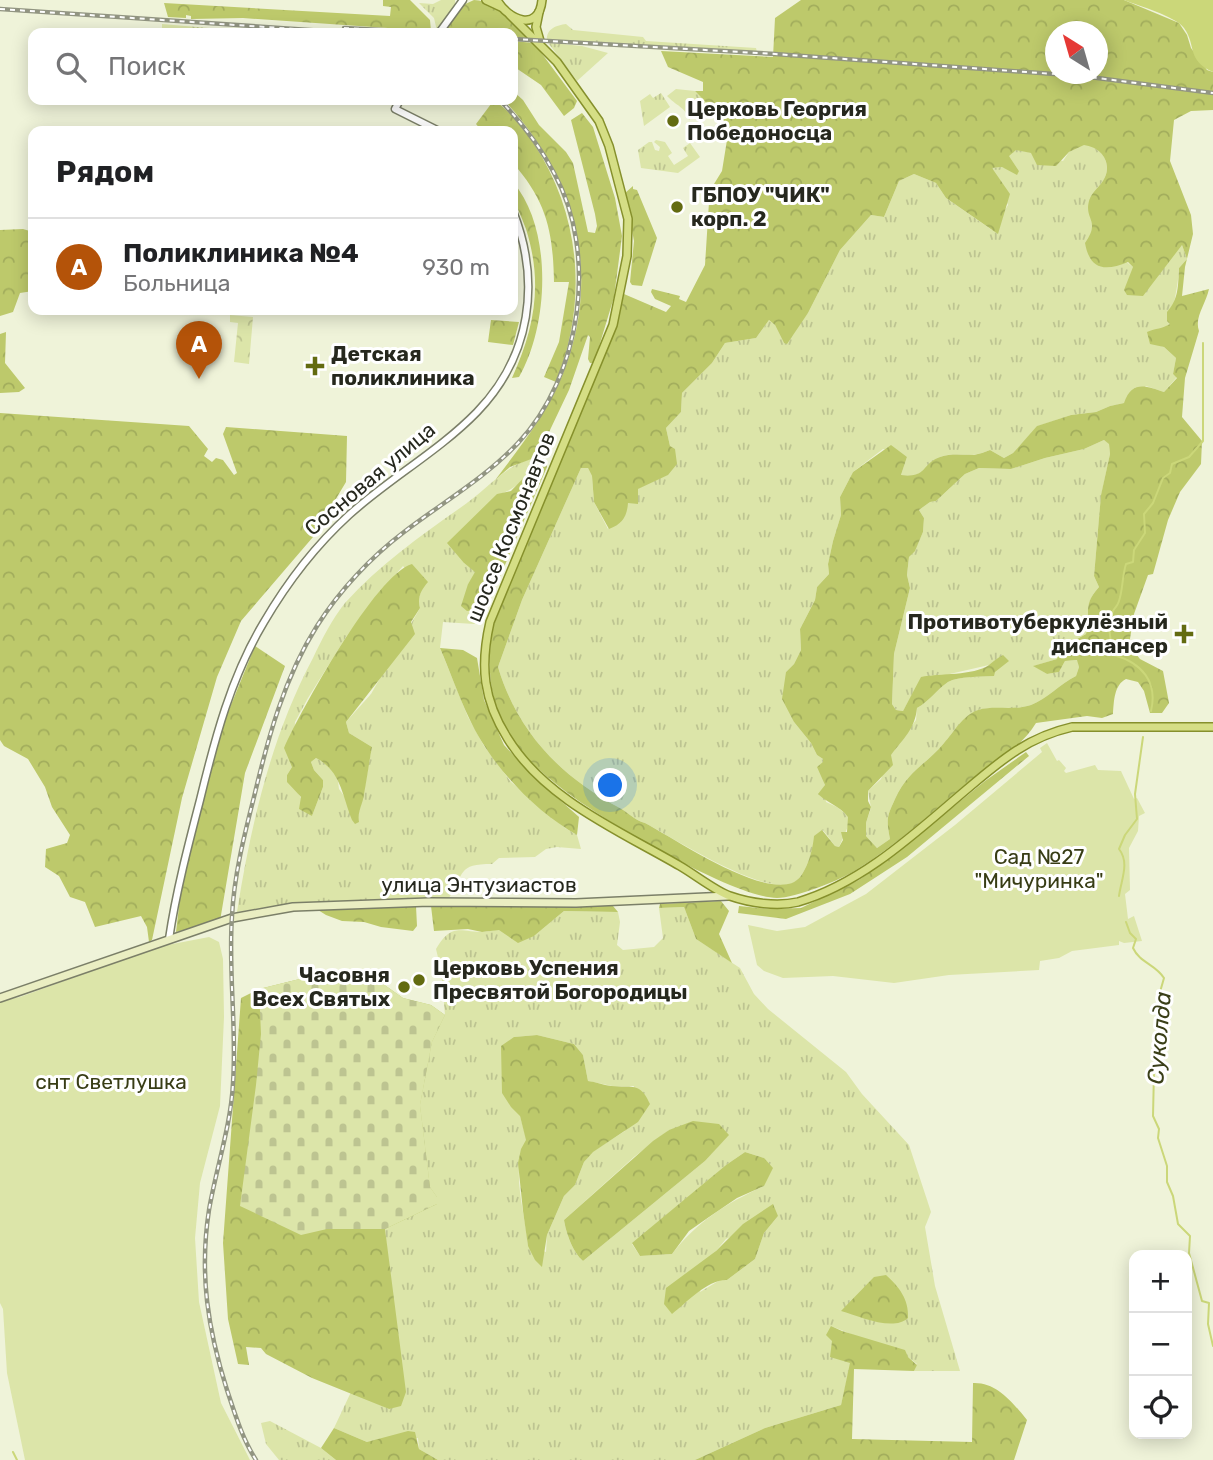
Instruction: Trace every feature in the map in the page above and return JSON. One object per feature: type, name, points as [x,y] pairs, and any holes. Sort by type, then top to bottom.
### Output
[{"type":"main road","points":[[486,0],[502,8]]},
{"type":"main road","points":[[497,0],[502,8]]},
{"type":"main road","points":[[510,15],[526,20],[534,17],[542,4]]},
{"type":"main road","name":"шоссе Космонавтов","points":[[542,4],[536,31],[544,48]]},
{"type":"main road","name":"шоссе Космонавтов","points":[[502,8],[544,48],[599,121],[628,219],[627,256],[613,325],[490,622],[483,669],[488,697],[509,740],[523,760],[570,802],[728,896],[771,904],[795,902],[853,878],[911,836],[1027,742],[1049,732],[1072,727],[1213,727]]},
{"type":"main road","name":"улица Энтузиастов","points":[[0,998],[232,918],[293,906],[429,901],[576,903],[728,896]]},
{"type":"street","points":[[442,28],[461,1]]},
{"type":"street","points":[[397,105],[395,109],[429,126]]},
{"type":"street","name":"Сосновая улица","points":[[169,939],[175,903],[219,725],[247,651],[289,581],[310,554],[352,512],[475,414],[507,373],[526,320],[528,300],[527,255],[518,227]]},
{"type":"green space","points":[[383,0],[410,0],[430,20],[431,28],[388,28],[243,18],[191,19],[191,16],[186,15],[186,18],[168,17],[164,3],[390,16],[391,7],[383,6]]},
{"type":"green space","points":[[441,0],[455,0],[439,28],[436,28],[434,18],[419,3],[433,4]]},
{"type":"green space","points":[[474,0],[490,4],[518,28],[447,28],[461,6]]},
{"type":"green space","points":[[801,0],[1124,0],[1179,23],[1191,48],[1207,70],[1213,72],[1213,110],[1191,111],[1174,120],[1170,161],[1191,215],[1193,234],[1187,259],[1185,267],[1182,296],[1209,289],[1199,316],[1199,331],[1185,378],[1182,417],[1202,441],[1201,464],[1180,492],[1168,520],[1153,574],[1148,575],[1134,614],[1129,645],[1140,659],[1163,671],[1169,703],[1162,713],[1150,713],[1144,691],[1138,682],[1126,679],[1117,689],[1113,714],[1102,718],[1087,716],[1036,723],[1017,746],[872,859],[829,883],[806,892],[777,898],[757,894],[701,872],[640,839],[562,789],[517,746],[498,712],[491,684],[493,627],[620,311],[624,294],[666,312],[671,306],[655,299],[652,289],[680,296],[679,299],[686,302],[705,265],[709,202],[714,184],[722,171],[727,140],[720,124],[724,121],[695,91],[703,91],[703,82],[668,67],[661,51],[773,57],[775,18]],"holes":[[[1084,145],[1090,146],[1100,152],[1107,166],[1103,180],[1089,201],[1092,229],[1085,243],[1091,259],[1095,264],[1106,267],[1128,262],[1133,267],[1124,290],[1127,295],[1143,296],[1182,245],[1187,259],[1179,268],[1176,297],[1167,312],[1167,321],[1170,324],[1147,332],[1150,344],[1164,347],[1176,358],[1173,374],[1177,378],[1164,392],[1146,387],[1135,388],[1124,403],[1037,426],[1013,453],[1004,458],[990,450],[974,455],[948,455],[934,460],[916,474],[901,475],[907,457],[891,445],[853,472],[840,497],[841,515],[828,564],[829,574],[817,587],[815,600],[800,629],[801,650],[794,664],[786,672],[782,699],[794,722],[817,755],[823,759],[817,767],[825,785],[818,794],[848,817],[847,832],[841,832],[843,840],[839,847],[835,846],[822,830],[814,836],[805,869],[797,880],[777,885],[759,881],[696,853],[634,818],[577,781],[543,749],[529,731],[506,690],[498,667],[522,600],[581,468],[588,468],[592,476],[594,502],[609,529],[617,525],[625,516],[628,503],[638,504],[638,489],[668,475],[677,464],[675,449],[670,446],[666,428],[681,412],[682,393],[712,363],[725,343],[756,338],[769,320],[787,344],[808,313],[840,250],[871,215],[884,217],[899,181],[914,174],[936,183],[946,198],[998,234],[1010,194],[992,168],[1002,167],[1017,175],[1019,171],[1009,156],[1016,150],[1031,153],[1037,165],[1056,166],[1069,152]],[[1104,440],[1109,444],[1110,454],[1101,495],[1094,576],[1099,587],[1090,600],[1086,634],[1059,649],[1057,659],[1033,666],[1047,674],[1059,672],[1065,661],[1077,660],[1079,667],[1076,676],[1031,705],[978,710],[968,716],[900,789],[889,814],[890,839],[877,848],[866,836],[866,823],[871,807],[868,791],[893,765],[891,755],[911,728],[917,708],[948,682],[994,676],[995,672],[1009,661],[1003,655],[982,669],[921,677],[903,711],[896,710],[892,704],[894,654],[910,588],[907,575],[909,557],[915,551],[923,532],[924,518],[919,510],[936,501],[965,474],[979,468],[1011,469],[1084,449]]]},
{"type":"green space","points":[[162,24],[210,28],[162,28]]},
{"type":"green space","points":[[566,24],[573,30],[643,37],[646,41],[756,48],[757,52],[547,40],[550,30]]},
{"type":"green space","points":[[518,28],[528,40],[518,39]]},
{"type":"green space","points":[[518,41],[534,43],[577,101],[574,108],[564,116],[541,85],[518,69]]},
{"type":"green space","points":[[549,44],[582,46],[608,53],[577,81]]},
{"type":"green space","points":[[676,89],[695,91],[717,114],[713,117],[709,112],[705,115],[700,109],[689,120],[683,110],[667,96]]},
{"type":"green space","points":[[661,93],[670,107],[644,126],[640,101],[650,94],[653,98]]},
{"type":"green space","points":[[518,96],[539,125],[566,152],[573,163],[588,232],[595,233],[595,214],[571,120],[582,113],[593,127],[615,198],[622,236],[614,297],[594,363],[590,363],[588,359],[588,335],[569,390],[541,449],[547,467],[486,609],[467,611],[461,606],[475,572],[447,543],[497,494],[511,491],[532,469],[534,458],[510,467],[496,479],[556,390],[574,338],[580,301],[581,265],[575,229],[565,195],[529,130],[508,105],[518,105]]},
{"type":"green space","points":[[490,105],[500,105],[506,110],[534,144],[550,171],[562,200],[575,260],[575,291],[573,321],[556,382],[544,377],[559,342],[569,282],[554,282],[552,248],[546,218],[534,191],[518,169],[518,126],[476,124]]},
{"type":"green space","points":[[652,142],[655,150],[659,151],[660,147],[654,142],[665,142],[672,153],[668,156],[674,165],[688,156],[683,148],[690,143],[700,157],[678,173],[641,168],[638,150]]},
{"type":"green space","points":[[1084,144],[1100,152],[1107,166],[1105,177],[1095,193],[1091,207],[1091,234],[1133,267],[1182,245],[1187,259],[1179,268],[1171,324],[1161,330],[1158,345],[1176,358],[1173,374],[1177,377],[1164,392],[1146,386],[1124,403],[1096,412],[1071,415],[1038,426],[1013,453],[1004,458],[990,450],[973,455],[948,455],[934,460],[917,475],[901,475],[907,457],[883,449],[853,472],[840,497],[841,515],[828,564],[829,574],[817,587],[815,600],[800,629],[801,650],[794,664],[786,672],[794,722],[817,755],[823,759],[826,802],[848,816],[849,824],[839,847],[835,846],[823,830],[815,842],[805,869],[796,881],[784,885],[766,883],[697,853],[577,781],[543,749],[529,731],[506,690],[498,667],[522,600],[581,468],[588,468],[592,476],[594,502],[608,529],[637,489],[667,475],[670,446],[666,428],[681,412],[682,393],[712,363],[725,343],[756,338],[769,320],[775,325],[784,343],[808,313],[840,250],[871,215],[884,217],[899,181],[914,174],[936,183],[946,198],[992,230],[1008,205],[991,168],[1002,167],[1019,171],[1008,155],[1016,149],[1063,161],[1069,152]]},
{"type":"green space","points":[[633,186],[657,238],[642,286],[632,285],[630,282],[634,241],[625,193]]},
{"type":"green space","points":[[518,190],[535,225],[542,278],[541,305],[529,356],[519,377],[512,378],[526,341],[534,305],[534,268],[526,229],[518,209]]},
{"type":"green space","points":[[0,230],[28,230],[28,292],[20,293],[13,312],[0,316]]},
{"type":"green space","points":[[230,315],[253,317],[249,364],[234,362],[238,323],[230,322]]},
{"type":"green space","points":[[491,320],[519,322],[513,345],[488,342]]},
{"type":"green space","points":[[6,332],[5,363],[25,388],[19,392],[0,393],[0,334]]},
{"type":"green space","points":[[0,413],[189,426],[208,449],[204,456],[212,462],[216,458],[223,460],[234,475],[237,473],[223,434],[226,427],[347,436],[346,482],[313,537],[241,621],[217,677],[182,798],[152,940],[149,942],[147,927],[141,916],[95,927],[85,902],[70,897],[59,876],[45,867],[46,849],[67,843],[70,835],[52,807],[45,787],[28,759],[4,746],[0,740]]},
{"type":"green space","points":[[1104,440],[1109,443],[1110,454],[1101,496],[1094,576],[1099,587],[1090,600],[1086,634],[1059,649],[1057,659],[1034,666],[1047,674],[1059,672],[1065,661],[1078,660],[1076,676],[1031,705],[983,709],[968,716],[900,789],[889,814],[890,839],[877,848],[866,836],[866,823],[871,808],[868,791],[881,779],[890,755],[916,720],[917,708],[948,682],[993,676],[989,665],[941,676],[931,675],[916,688],[903,711],[896,710],[892,704],[894,654],[910,588],[907,575],[909,557],[923,532],[924,518],[919,510],[936,501],[965,474],[979,468],[1011,469],[1084,449]]},
{"type":"green space","points":[[534,458],[521,482],[497,495],[464,563],[476,572],[468,584],[480,611],[486,609],[485,618],[474,624],[443,622],[440,648],[468,717],[484,746],[511,782],[577,835],[581,849],[557,847],[546,849],[535,857],[499,858],[492,864],[467,868],[449,898],[293,903],[237,912],[256,814],[274,750],[298,688],[336,616],[358,589],[386,564],[504,472]],"holes":[[[403,566],[422,588],[418,601],[420,608],[371,694],[346,722],[349,733],[372,747],[358,815],[339,789],[337,774],[316,758],[311,762],[323,780],[323,787],[312,816],[287,775],[292,767],[295,722],[346,637]]]},
{"type":"green space","points":[[412,564],[428,582],[420,594],[420,608],[411,622],[415,634],[346,722],[349,733],[372,747],[359,822],[355,824],[352,820],[336,777],[316,758],[311,762],[323,780],[323,787],[312,816],[299,809],[301,797],[287,782],[287,775],[292,767],[284,748],[322,676],[360,617],[397,573]]},
{"type":"green space","points":[[255,646],[285,666],[245,773],[220,921],[176,932],[182,881],[222,727]]},
{"type":"green space","points":[[440,648],[463,650],[477,658],[484,700],[504,745],[534,777],[579,817],[577,835],[545,813],[501,769],[469,718]]},
{"type":"green space","name":"Сад №27 \"Мичуринка\"","points":[[1047,743],[1057,761],[1066,768],[1066,773],[1095,765],[1098,770],[1121,771],[1134,799],[1137,798],[1145,813],[1139,816],[1138,831],[1129,848],[1130,890],[1125,894],[1128,919],[1134,916],[1142,941],[1119,941],[1119,945],[1072,951],[1059,958],[1040,961],[1039,970],[949,975],[894,983],[833,976],[783,978],[764,971],[757,965],[748,925],[777,931],[805,927],[866,894],[955,825],[1042,752],[1040,748]]},
{"type":"green space","points":[[1026,752],[1029,756],[907,857],[850,894],[786,919],[738,913],[739,906],[801,908],[859,880]]},
{"type":"green space","points":[[721,901],[729,911],[719,934],[732,963],[696,939],[684,907],[659,908],[660,904]]},
{"type":"green space","points":[[416,906],[417,926],[413,931],[342,921],[318,910]]},
{"type":"green space","points":[[431,906],[613,906],[618,912],[564,911],[534,936],[518,943],[499,930],[434,931]]},
{"type":"green space","points":[[684,907],[696,939],[740,968],[754,994],[768,1009],[846,1072],[862,1094],[909,1145],[931,1212],[925,1227],[935,1286],[960,1371],[914,1371],[917,1364],[908,1357],[831,1326],[832,1341],[851,1362],[841,1405],[765,1428],[695,1460],[438,1460],[419,1449],[418,1438],[367,1442],[334,1428],[351,1392],[389,1409],[388,1266],[385,1229],[437,1197],[430,1187],[420,1105],[432,1042],[445,1015],[441,970],[436,949],[447,935],[457,930],[504,930],[534,936],[564,911],[618,912],[620,922],[617,945],[623,950],[654,947],[663,938],[659,908]],"holes":[[[537,1035],[574,1044],[583,1055],[588,1081],[612,1086],[634,1086],[625,1131],[592,1152],[584,1162],[575,1185],[564,1196],[547,1235],[546,1252],[528,1246],[522,1206],[519,1164],[527,1141],[520,1116],[514,1037]],[[669,1130],[728,1135],[705,1161],[583,1261],[570,1242],[564,1220],[634,1157]],[[745,1152],[764,1158],[764,1186],[713,1214],[672,1254],[640,1256],[632,1244]],[[778,1216],[764,1233],[755,1259],[727,1280],[720,1280],[700,1292],[716,1251],[726,1239]]]},
{"type":"green space","name":"снт Светлушка","points":[[209,937],[219,942],[223,959],[224,1017],[220,1106],[200,1183],[195,1238],[199,1302],[221,1403],[250,1460],[25,1460],[7,1373],[3,1309],[0,1303],[0,1001],[20,997],[157,947]]},
{"type":"green space","points":[[332,971],[355,973],[376,979],[403,998],[431,1005],[445,1015],[432,1042],[420,1105],[430,1187],[437,1197],[437,1204],[385,1229],[406,1392],[401,1406],[389,1409],[312,1378],[266,1354],[261,1348],[246,1347],[249,1365],[238,1364],[228,1319],[223,1243],[241,998],[259,989]]},
{"type":"green space","points":[[332,971],[355,973],[376,979],[403,998],[431,1005],[445,1015],[432,1042],[420,1105],[430,1187],[437,1197],[437,1204],[385,1229],[327,1229],[301,1235],[240,1206],[261,1034],[259,989]]},
{"type":"green space","points":[[537,1035],[574,1044],[583,1055],[588,1081],[634,1087],[642,1092],[650,1104],[638,1122],[593,1152],[584,1162],[575,1185],[564,1196],[547,1235],[542,1267],[528,1246],[523,1211],[518,1163],[526,1140],[520,1116],[502,1093],[501,1046],[514,1037]]},
{"type":"green space","points":[[693,1121],[719,1124],[729,1135],[705,1161],[583,1261],[570,1242],[564,1220],[653,1141],[669,1130]]},
{"type":"green space","points":[[745,1152],[764,1158],[773,1168],[764,1186],[737,1198],[689,1231],[672,1254],[640,1256],[632,1243]]},
{"type":"green space","points":[[773,1204],[778,1216],[764,1233],[755,1259],[727,1280],[705,1287],[672,1314],[664,1304],[666,1288],[716,1251],[743,1224]]},
{"type":"green space","points":[[886,1275],[902,1294],[907,1305],[908,1318],[894,1324],[841,1311],[874,1277]]},
{"type":"green space","points":[[831,1326],[905,1350],[917,1365],[914,1371],[854,1369],[852,1439],[972,1442],[973,1383],[982,1384],[1004,1395],[1027,1420],[1014,1460],[695,1460],[765,1428],[841,1405],[850,1363],[830,1357],[832,1341],[826,1335]]},
{"type":"green space","points":[[270,1421],[321,1448],[336,1460],[279,1460],[266,1444],[261,1423]]},
{"type":"green space","points":[[334,1428],[367,1442],[408,1431],[415,1432],[419,1449],[438,1460],[336,1460],[321,1448]]},
{"type":"shaded area","points":[[1124,0],[1213,0],[1213,72],[1195,58],[1184,28],[1165,15]]},
{"type":"waterway","name":"Суколда","points":[[1151,711],[1153,701],[1150,683],[1146,675],[1133,663],[1114,655],[1110,639],[1110,621],[1118,604],[1126,564],[1133,562],[1134,550],[1145,533],[1144,514],[1153,503],[1163,478],[1170,473],[1172,464],[1189,457],[1203,441],[1203,343]]},
{"type":"waterway","name":"Суколда","points":[[1119,896],[1124,872],[1124,860],[1119,849],[1137,819],[1135,794],[1143,737]]},
{"type":"waterway","name":"Суколда","points":[[1126,922],[1130,933],[1136,939],[1133,948],[1136,953],[1164,978],[1160,992],[1160,1022],[1157,1028],[1160,1050],[1154,1071],[1153,1116],[1159,1129],[1158,1138],[1167,1166],[1167,1182],[1173,1196],[1178,1224],[1190,1236],[1189,1253],[1202,1301],[1209,1303],[1208,1324],[1213,1346]]},
{"type":"waterway","points":[[13,1452],[17,1460]]},
{"type":"railway","points":[[0,9],[280,28]]},
{"type":"railway","points":[[518,39],[1082,76],[1213,93]]},
{"type":"railway","points":[[256,1460],[239,1426],[220,1368],[210,1324],[205,1279],[209,1210],[232,1099],[234,1042],[231,937],[237,871],[259,775],[278,709],[295,666],[317,626],[345,587],[380,552],[477,479],[518,443],[539,416],[557,384],[569,350],[579,277],[576,240],[568,205],[543,153],[504,105]]},
{"type":"place","name":"Церковь Георгия Победоносца","points":[[673,121]]},
{"type":"place","name":"ГБПОУ \"ЧИК\" корп. 2","points":[[677,207]]},
{"type":"place","name":"Детская поликлиника","points":[[315,366]]},
{"type":"place","name":"Поликлиника №4","points":[[199,379]]},
{"type":"place","name":"Противотуберкулёзный диспансер","points":[[1184,634]]},
{"type":"place","name":"Церковь Успения Пресвятой Богородицы","points":[[419,980]]},
{"type":"place","name":"Часовня Всех Святых","points":[[404,987]]}]
